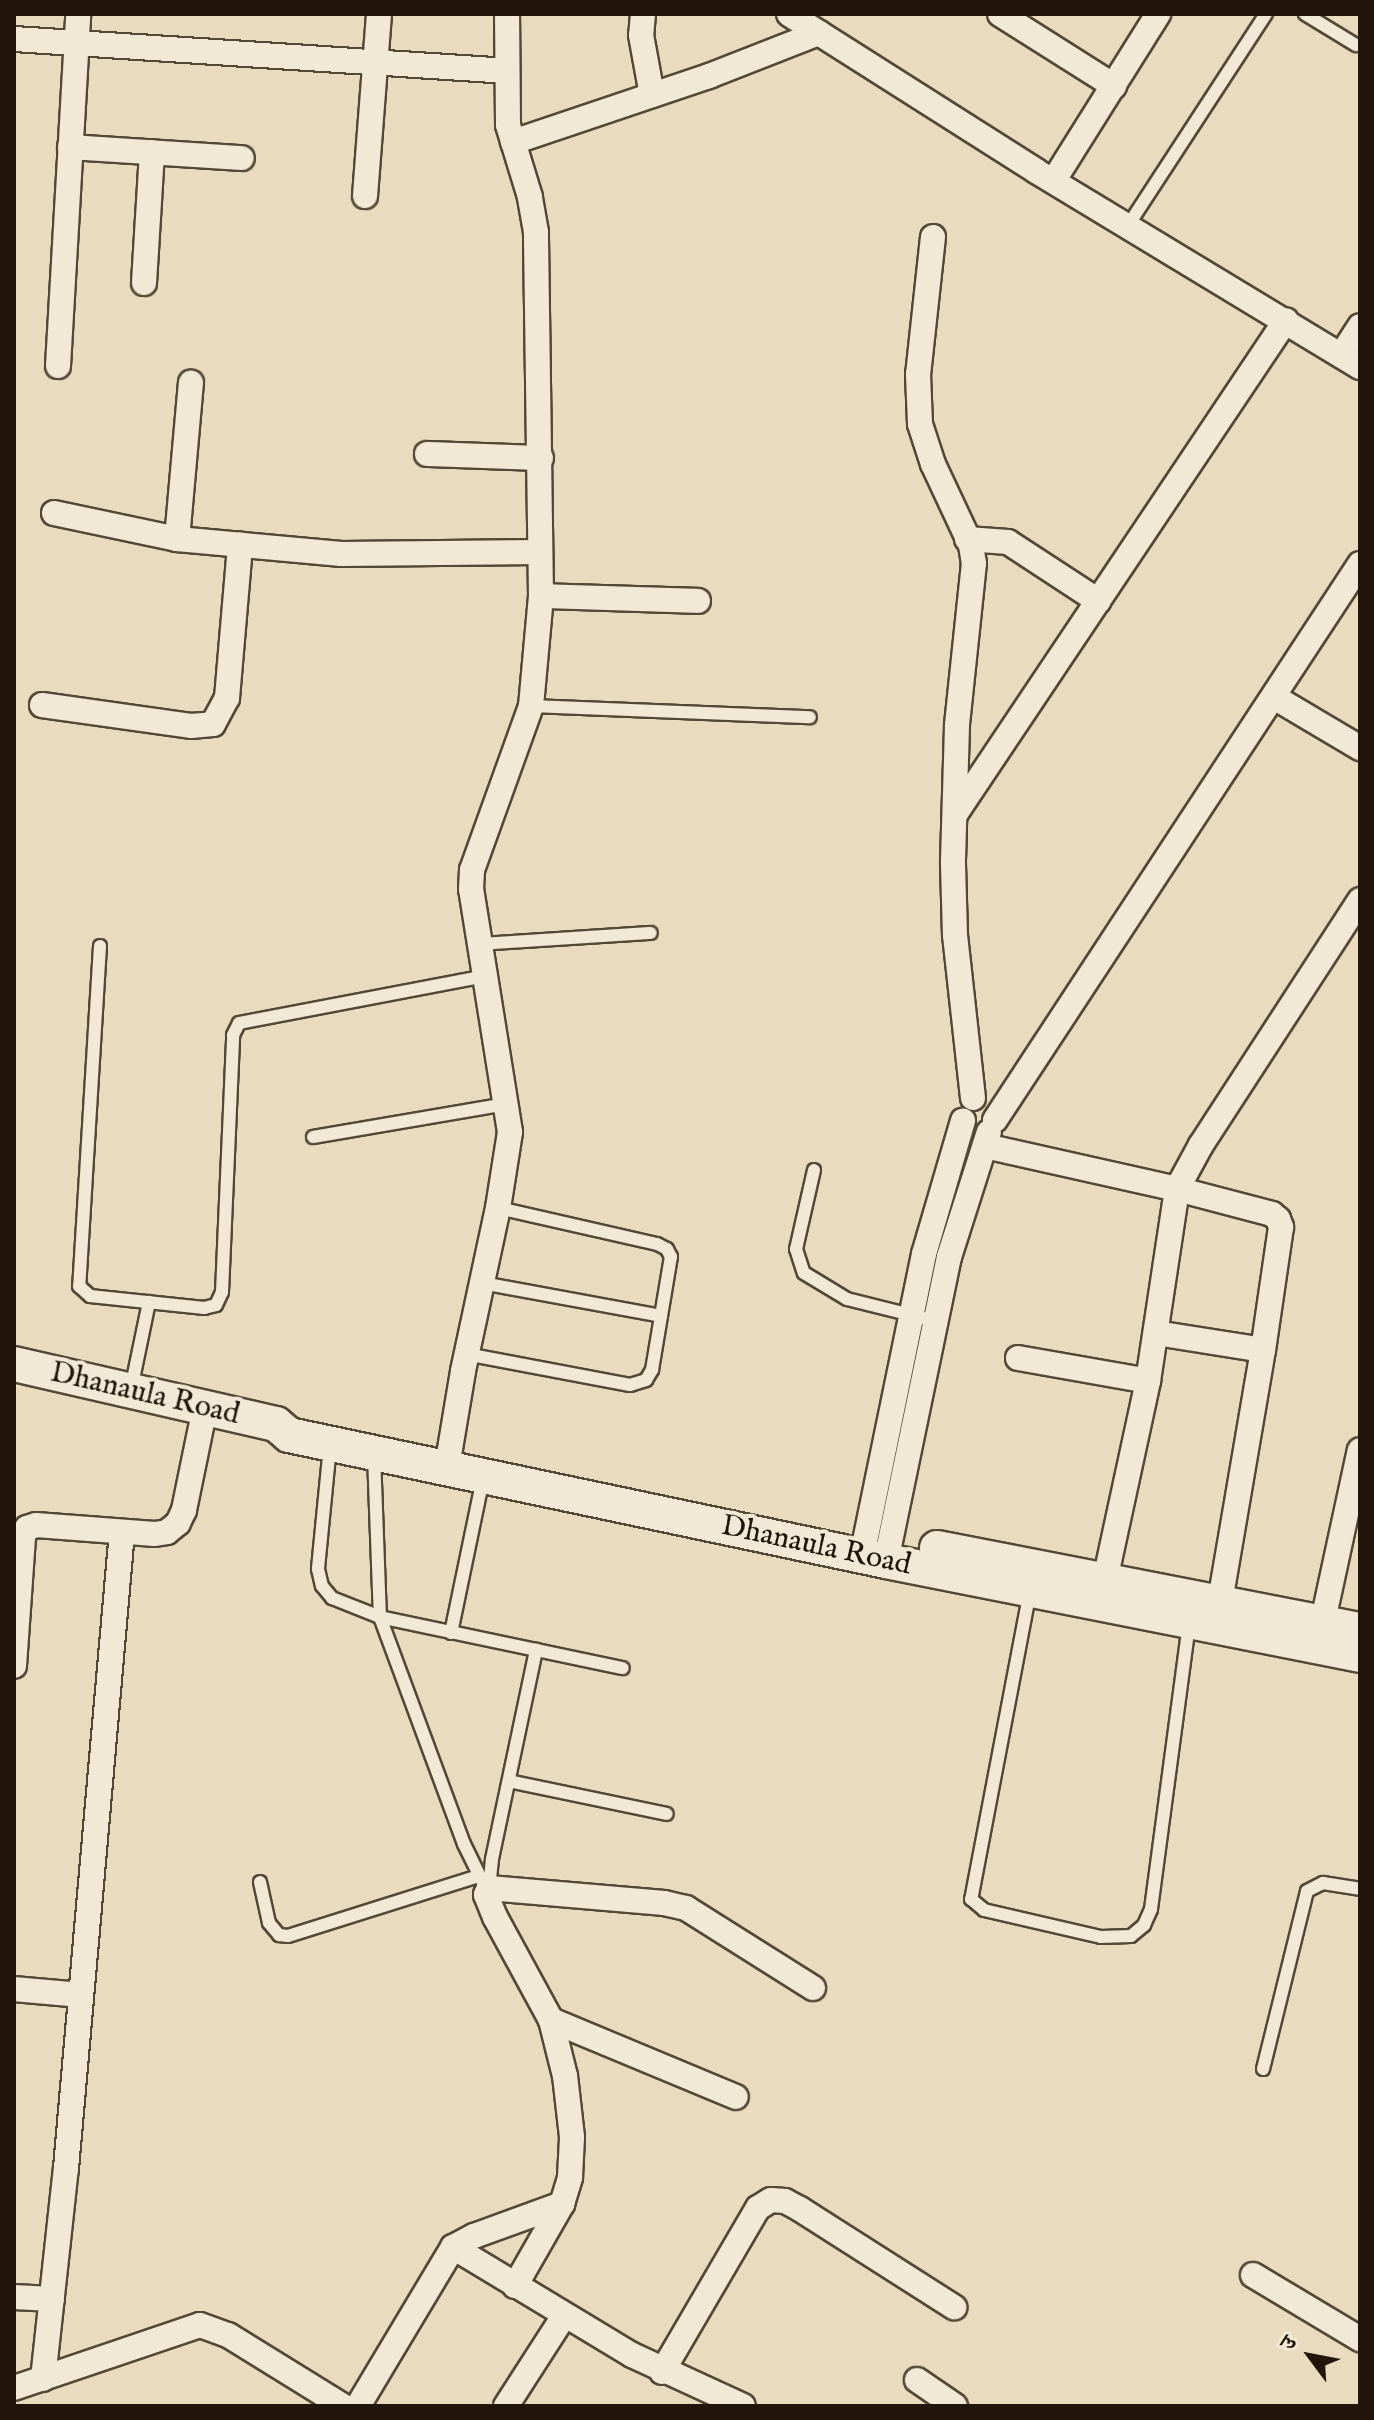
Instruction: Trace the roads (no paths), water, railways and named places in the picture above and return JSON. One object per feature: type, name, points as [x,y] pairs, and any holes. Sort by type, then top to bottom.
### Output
[{"type":"street","points":[[58,366],[78,14]]},
{"type":"street","points":[[365,196],[378,65],[379,14]]},
{"type":"street","points":[[448,1457],[466,1354],[498,1208],[510,1132],[471,889],[476,851],[531,706],[541,596],[536,232],[530,197],[513,142],[505,71],[507,14]]},
{"type":"street","points":[[643,14],[641,35],[652,95]]},
{"type":"street","points":[[789,14],[1054,180],[1351,360],[1360,326]]},
{"type":"street","points":[[1000,14],[1114,86]]},
{"type":"street","points":[[1054,180],[1158,14]]},
{"type":"street","points":[[513,142],[819,33]]},
{"type":"street","points":[[14,39],[505,71]]},
{"type":"street","points":[[70,147],[242,158]]},
{"type":"street","points":[[144,283],[152,152]]},
{"type":"street","points":[[876,1548],[911,1314],[928,1241],[968,1110],[953,911],[957,726],[974,563],[920,424],[918,374],[933,237]]},
{"type":"street","points":[[955,814],[1286,320]]},
{"type":"street","points":[[177,539],[191,383]]},
{"type":"street","points":[[427,454],[541,458]]},
{"type":"street","points":[[54,513],[177,539],[341,554],[540,552]]},
{"type":"street","points":[[967,539],[1008,542],[1098,601]]},
{"type":"street","points":[[42,705],[191,726],[213,724],[227,698],[240,545]]},
{"type":"street","points":[[876,1548],[949,1257],[990,1131],[1360,564]]},
{"type":"street","points":[[541,596],[698,601]]},
{"type":"street","points":[[1274,697],[1360,748]]},
{"type":"street","points":[[1105,1580],[1148,1381],[1177,1189],[1201,1145],[1360,900]]},
{"type":"street","points":[[968,1110],[991,1102],[990,1131]]},
{"type":"street","points":[[990,1131],[1277,1217],[1281,1227],[1263,1350],[1201,1606]]},
{"type":"street","points":[[1156,1333],[1263,1350]]},
{"type":"street","points":[[1018,1358],[1148,1381]]},
{"type":"street","name":"Dhanaula Road","points":[[14,1364],[276,1424],[289,1435],[374,1452],[448,1457],[484,1474],[876,1548],[1105,1580],[1320,1633],[1360,1655]]},
{"type":"street","points":[[14,1666],[23,1536],[27,1528],[36,1525],[155,1534],[167,1532],[178,1523],[205,1408]]},
{"type":"street","name":"Dhanaula Road","points":[[276,1424],[295,1414],[448,1457],[876,1548],[1030,1591],[1201,1606]]},
{"type":"street","points":[[1320,1633],[1360,1450]]},
{"type":"street","points":[[43,2379],[122,1532]]},
{"type":"street","name":"Dhanaula Road","points":[[1320,1633],[1360,1630]]},
{"type":"street","points":[[515,2286],[562,2204],[570,2177],[572,2137],[565,2076],[551,2020],[495,1917],[485,1885],[664,1903],[686,1908],[813,1988]]},
{"type":"street","points":[[14,1989],[81,1995]]},
{"type":"street","points":[[551,2020],[736,2097]]},
{"type":"street","points":[[662,2372],[751,2219],[758,2208],[771,2200],[785,2201],[800,2209],[954,2307]]},
{"type":"street","points":[[358,2406],[453,2247],[474,2236],[562,2204]]},
{"type":"street","points":[[453,2247],[662,2372],[727,2403]]},
{"type":"street","points":[[1253,2275],[1360,2339]]},
{"type":"street","points":[[14,2297],[52,2299]]},
{"type":"street","points":[[506,2406],[564,2316]]},
{"type":"street","points":[[14,2388],[200,2325],[228,2335],[343,2406]]},
{"type":"street","points":[[917,2380],[955,2406]]},
{"type":"lane","points":[[1129,224],[1266,14]]},
{"type":"lane","points":[[1305,14],[1356,45]]},
{"type":"lane","points":[[531,706],[810,717]]},
{"type":"lane","points":[[480,944],[651,933]]},
{"type":"lane","points":[[100,946],[79,1286],[90,1296],[204,1308],[216,1305],[220,1298],[233,1035],[239,1023],[486,976]]},
{"type":"lane","points":[[313,1137],[506,1104]]},
{"type":"lane","points":[[814,1170],[796,1249],[804,1273],[847,1299],[935,1321]]},
{"type":"lane","points":[[466,1354],[638,1385],[652,1370],[671,1257],[667,1249],[657,1244],[498,1208]]},
{"type":"lane","points":[[482,1283],[661,1316]]},
{"type":"lane","points":[[130,1390],[149,1302]]},
{"type":"lane","points":[[330,1443],[318,1569],[322,1586],[332,1598],[350,1608],[380,1617],[623,1668]]},
{"type":"lane","points":[[374,1452],[380,1617],[485,1885]]},
{"type":"lane","points":[[451,1633],[484,1474]]},
{"type":"lane","points":[[1030,1591],[971,1899],[984,1910],[1101,1937],[1131,1936],[1144,1925],[1151,1909],[1201,1606]]},
{"type":"lane","points":[[485,1885],[536,1650]]},
{"type":"lane","points":[[509,1781],[667,1814]]},
{"type":"lane","points":[[260,1882],[269,1923],[279,1935],[288,1936],[485,1885]]},
{"type":"lane","points":[[1263,2069],[1307,1891],[1323,1883],[1360,1889]]}]
